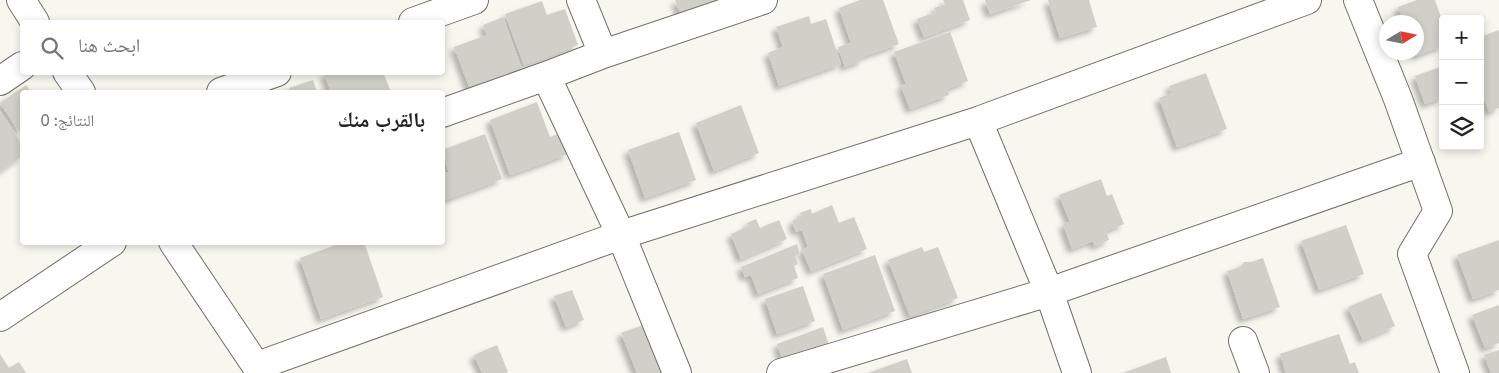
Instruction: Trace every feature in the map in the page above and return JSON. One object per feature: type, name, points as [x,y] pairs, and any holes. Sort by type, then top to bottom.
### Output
[{"type":"street","points":[[21,0],[34,20]]},
{"type":"street","points":[[419,20],[474,0]]},
{"type":"street","points":[[581,0],[602,54]]},
{"type":"street","points":[[445,112],[602,54],[763,0]]},
{"type":"street","points":[[176,245],[259,370],[621,234],[978,121],[1307,0]]},
{"type":"street","points":[[1358,0],[1438,211],[1412,254],[1455,373]]},
{"type":"street","points":[[0,81],[20,67]]},
{"type":"street","points":[[69,75],[80,90]]},
{"type":"street","points":[[227,90],[269,75]]},
{"type":"street","points":[[546,76],[621,234],[677,373]]},
{"type":"street","points":[[978,121],[1049,292],[1077,373]]},
{"type":"street","points":[[782,373],[1049,292],[1421,162]]},
{"type":"street","points":[[0,317],[108,245]]},
{"type":"street","points":[[1243,341],[1255,373]]},
{"type":"building","points":[[675,0],[729,0],[682,17]]},
{"type":"building","points":[[860,0],[883,0],[899,44],[862,57],[863,60],[845,67],[838,47],[851,43],[839,8]]},
{"type":"building","points":[[943,0],[963,0],[970,20],[924,37],[917,19],[936,12],[934,8],[945,4]]},
{"type":"building","points":[[985,0],[1031,0],[990,14]]},
{"type":"building","points":[[1048,0],[1089,0],[1097,27],[1060,38]]},
{"type":"building","points":[[1417,0],[1435,0],[1440,15],[1439,47],[1424,53],[1424,15],[1401,15],[1398,7]]},
{"type":"building","points":[[542,1],[547,15],[565,9],[578,45],[524,65],[505,14]]},
{"type":"building","points":[[809,16],[811,24],[826,19],[841,64],[779,86],[768,53],[783,47],[776,27]]},
{"type":"building","points":[[503,17],[522,70],[470,89],[454,47],[487,35],[483,25]]},
{"type":"building","points":[[1499,30],[1499,108],[1489,112],[1484,98],[1484,36]]},
{"type":"building","points":[[950,32],[968,81],[947,89],[949,95],[910,109],[901,86],[906,84],[894,52]]},
{"type":"building","points":[[1439,67],[1439,99],[1425,104],[1415,76]]},
{"type":"building","points":[[1206,73],[1227,129],[1177,147],[1159,98],[1172,93],[1169,86]]},
{"type":"building","points":[[324,75],[384,75],[390,90],[330,90]]},
{"type":"building","points":[[313,80],[316,90],[290,90],[289,88]]},
{"type":"building","points":[[26,85],[30,90],[20,90],[20,133],[0,103]]},
{"type":"building","points":[[537,102],[550,137],[560,133],[568,154],[510,175],[490,120]]},
{"type":"building","points":[[741,105],[759,153],[714,171],[696,123]]},
{"type":"building","points":[[0,111],[20,141],[20,157],[0,172]]},
{"type":"building","points":[[679,132],[696,180],[645,198],[628,150]]},
{"type":"building","points":[[485,134],[502,179],[445,200],[445,173],[449,172],[445,162],[445,149]]},
{"type":"building","points":[[1101,179],[1107,196],[1112,194],[1124,224],[1106,231],[1109,240],[1095,246],[1093,241],[1072,249],[1063,224],[1070,222],[1059,195]]},
{"type":"building","points":[[832,205],[839,223],[854,217],[867,249],[811,271],[802,250],[808,247],[802,230],[796,232],[792,221],[801,217],[800,213],[811,209],[812,214]]},
{"type":"building","points":[[756,219],[760,228],[779,220],[787,239],[741,259],[731,234],[749,226],[747,223]]},
{"type":"building","points":[[1346,225],[1364,274],[1319,290],[1301,241]]},
{"type":"building","points":[[1499,240],[1499,290],[1473,299],[1457,255]]},
{"type":"building","points":[[797,244],[800,254],[795,256],[798,264],[794,266],[798,278],[758,294],[751,275],[745,277],[741,267]]},
{"type":"building","points":[[336,245],[365,245],[383,297],[321,319],[300,258]]},
{"type":"building","points":[[922,247],[924,252],[938,247],[958,298],[910,316],[888,260]]},
{"type":"building","points":[[875,255],[895,311],[843,330],[823,274]]},
{"type":"building","points":[[1263,258],[1280,307],[1243,319],[1227,271],[1240,267],[1244,262]]},
{"type":"building","points":[[803,286],[815,321],[777,334],[765,299]]},
{"type":"building","points":[[572,290],[584,320],[566,327],[554,296]]},
{"type":"building","points":[[1381,293],[1395,326],[1363,340],[1348,307]]},
{"type":"building","points":[[1499,305],[1499,343],[1485,348],[1472,315]]},
{"type":"building","points":[[643,325],[662,373],[637,373],[621,333]]},
{"type":"building","points":[[823,327],[829,345],[783,361],[777,344]]},
{"type":"building","points":[[1339,334],[1350,364],[1355,362],[1359,373],[1286,373],[1280,354]]},
{"type":"building","points":[[497,345],[508,372],[482,373],[474,355]]},
{"type":"building","points":[[1499,350],[1499,373],[1491,373],[1484,355]]},
{"type":"building","points":[[0,354],[9,368],[19,362],[26,373],[0,373]]},
{"type":"building","points":[[1166,357],[1171,373],[1123,373]]},
{"type":"building","points":[[907,359],[912,373],[868,373]]}]
